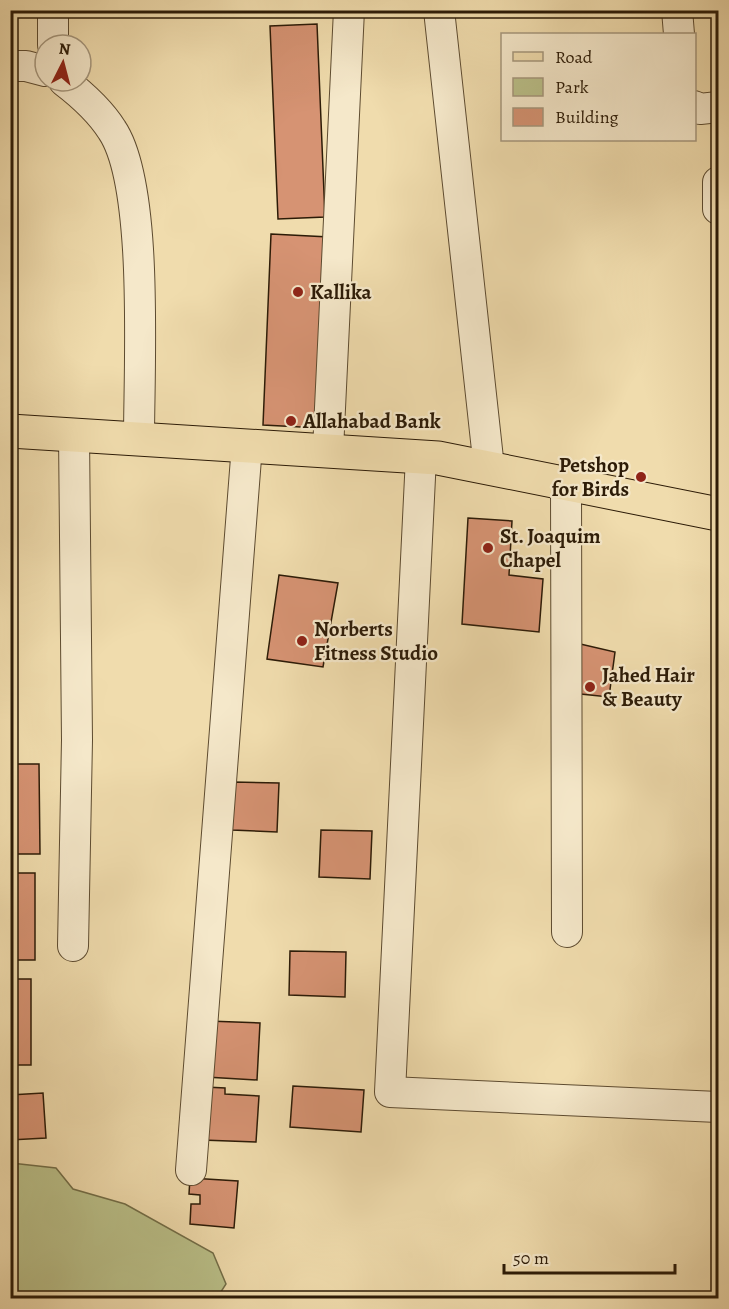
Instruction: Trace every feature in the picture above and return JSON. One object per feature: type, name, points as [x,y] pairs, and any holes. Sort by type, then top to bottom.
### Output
[{"type":"main road","points":[[10,431],[422,457],[489,468],[718,514]]},
{"type":"street","points":[[53,10],[53,33]]},
{"type":"street","points":[[328,450],[349,10]]},
{"type":"street","points":[[439,10],[489,468]]},
{"type":"street","points":[[677,10],[679,33]]},
{"type":"street","points":[[10,66],[33,68]]},
{"type":"street","points":[[77,93],[113,130],[124,156],[133,195],[140,334],[139,438]]},
{"type":"street","points":[[696,107],[700,109],[718,107]]},
{"type":"street","points":[[718,182],[718,209]]},
{"type":"street","points":[[73,946],[77,740],[74,434]]},
{"type":"street","points":[[191,1170],[247,445]]},
{"type":"street","points":[[422,457],[390,1092],[718,1107]]},
{"type":"street","points":[[567,484],[567,932]]},
{"type":"green space","points":[[11,1163],[56,1168],[73,1189],[125,1204],[213,1253],[226,1284],[217,1298],[11,1298]]},
{"type":"building","points":[[317,24],[325,217],[278,219],[270,26]]},
{"type":"building","points":[[271,234],[329,237],[320,428],[263,425]]},
{"type":"building","name":"St. Joaquim Chapel","points":[[468,518],[512,521],[509,575],[543,579],[539,632],[462,624]]},
{"type":"building","points":[[279,575],[338,583],[323,667],[267,659]]},
{"type":"building","points":[[576,643],[615,652],[609,697],[571,693]]},
{"type":"building","points":[[10,764],[39,764],[40,854],[10,854]]},
{"type":"building","points":[[233,782],[279,783],[277,832],[232,830]]},
{"type":"building","points":[[321,830],[372,831],[370,879],[319,877]]},
{"type":"building","points":[[10,873],[35,873],[35,960],[10,960]]},
{"type":"building","points":[[290,951],[346,952],[345,997],[289,995]]},
{"type":"building","points":[[10,979],[31,979],[31,1065],[10,1065]]},
{"type":"building","points":[[208,1021],[260,1023],[257,1080],[206,1077]]},
{"type":"building","points":[[293,1086],[364,1090],[361,1132],[290,1127]]},
{"type":"building","points":[[205,1087],[225,1088],[225,1094],[259,1096],[256,1142],[202,1140]]},
{"type":"building","points":[[43,1093],[46,1138],[10,1140],[10,1095]]},
{"type":"building","points":[[190,1178],[238,1181],[234,1228],[190,1224],[191,1204],[200,1204],[200,1195],[189,1194]]},
{"type":"place","name":"Kallika","points":[[298,292]]},
{"type":"place","name":"Allahabad Bank","points":[[291,421]]},
{"type":"place","name":"Petshop for Birds","points":[[641,477]]},
{"type":"place","name":"St. Joaquim Chapel","points":[[488,548]]},
{"type":"place","name":"Norberts Fitness Studio","points":[[302,641]]},
{"type":"place","name":"Jahed Hair & Beauty","points":[[590,687]]}]
